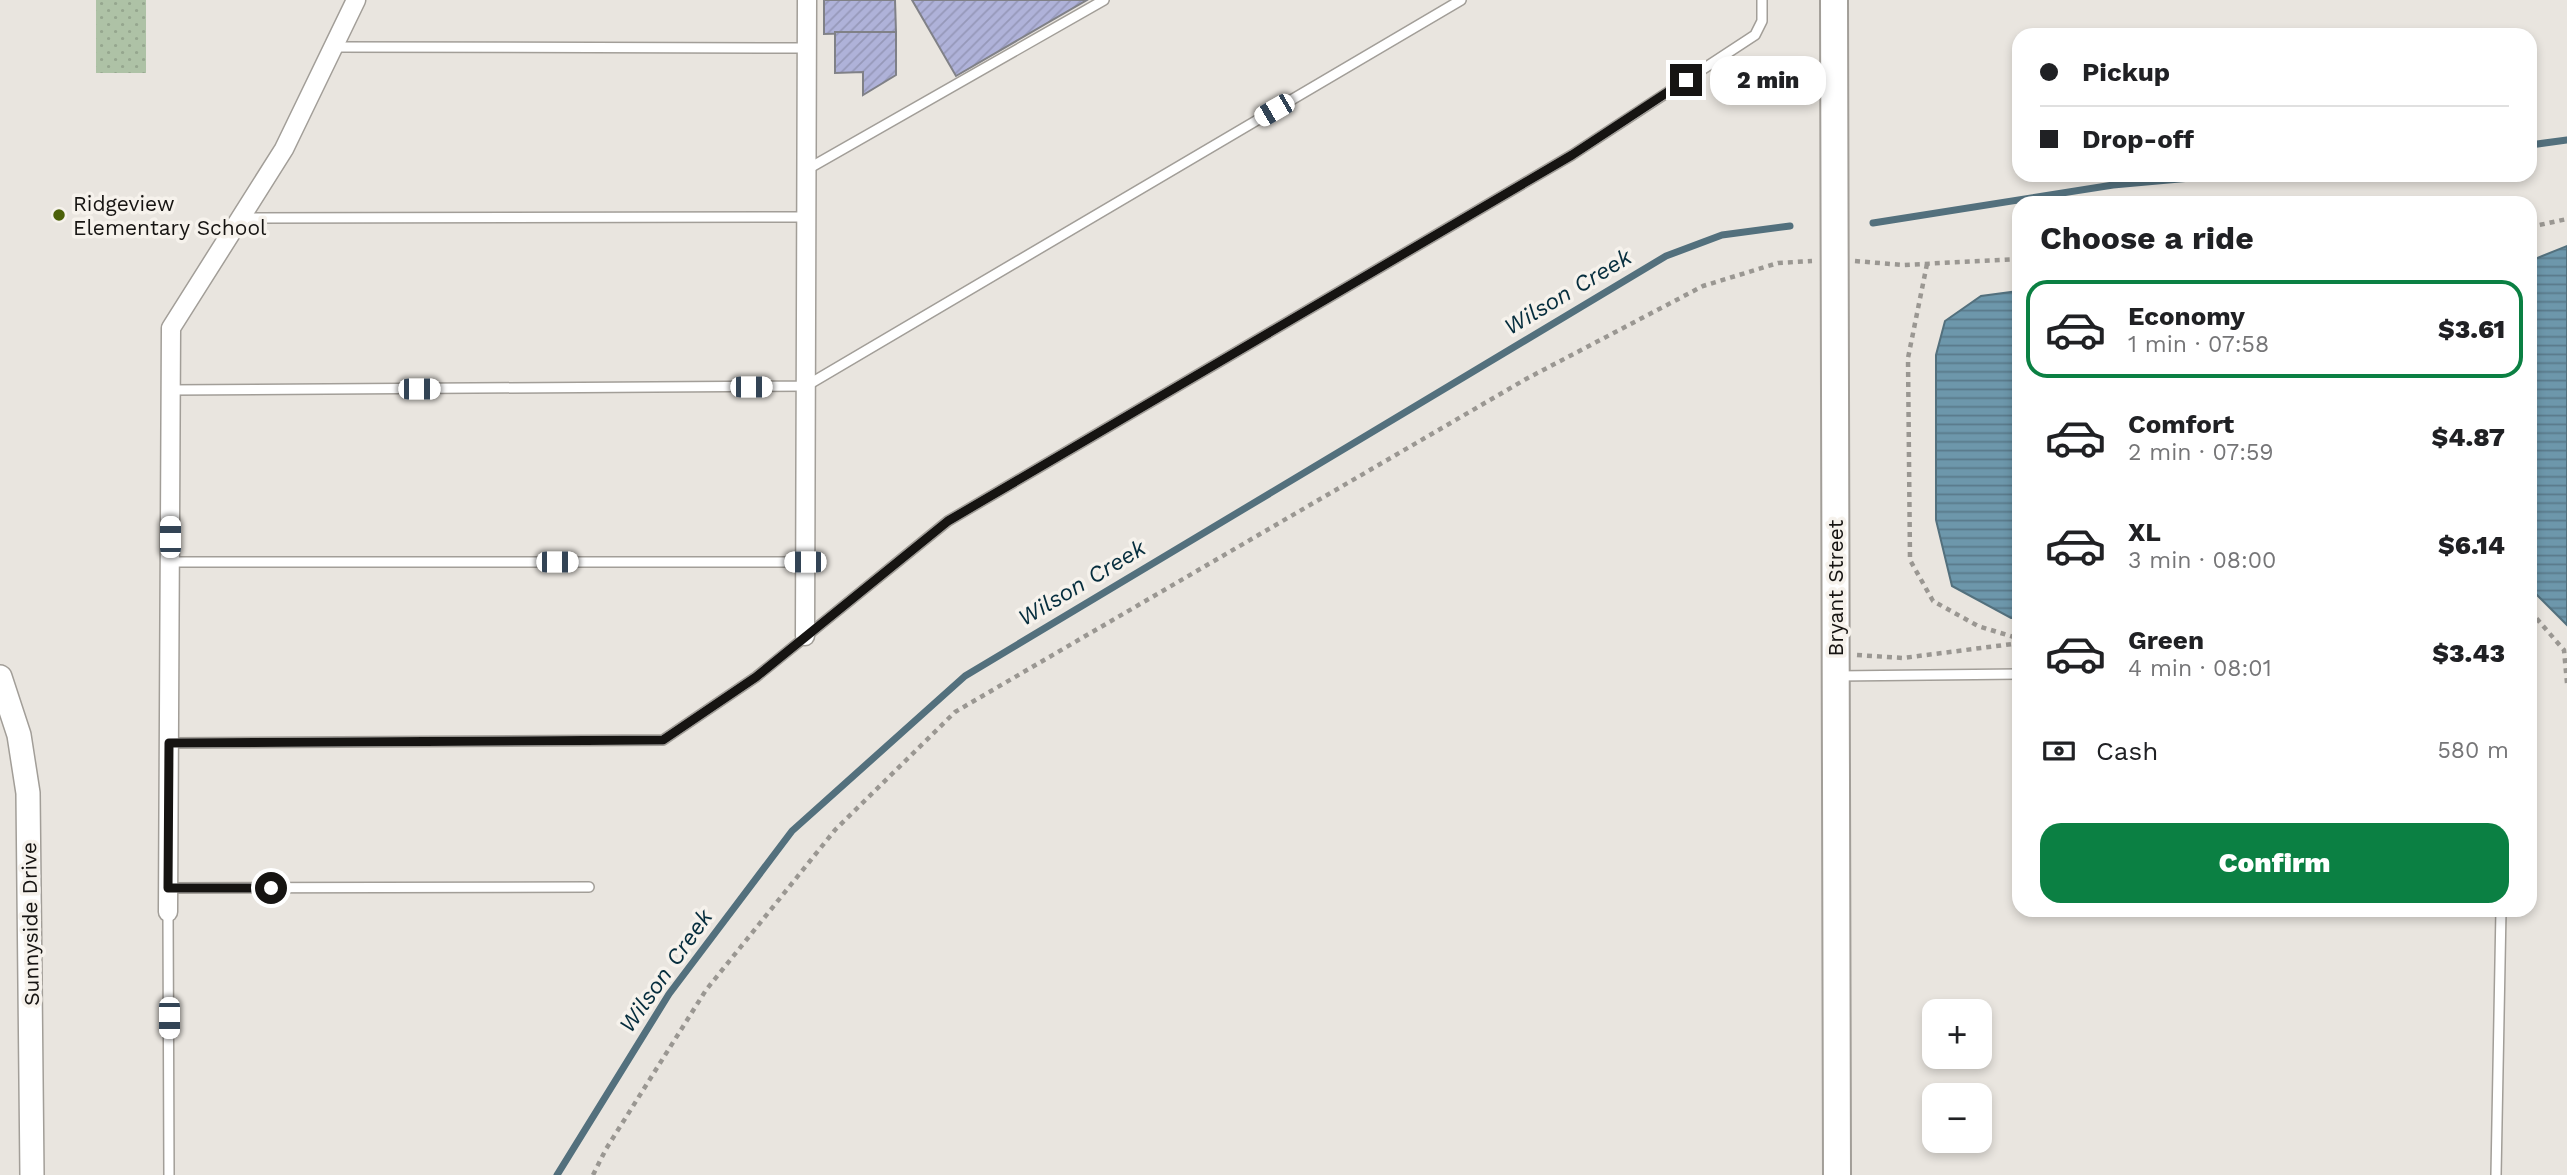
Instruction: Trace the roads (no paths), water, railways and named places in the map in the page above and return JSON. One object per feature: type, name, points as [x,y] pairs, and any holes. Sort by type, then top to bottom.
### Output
[{"type":"main road","name":"Bryant Street","points":[[1834,0],[1837,1175]]},
{"type":"street","points":[[168,912],[171,328],[284,149],[356,0]]},
{"type":"street","points":[[805,636],[807,0]]},
{"type":"street","name":"Sunnyside Drive","points":[[0,677],[19,735],[28,793],[32,1175]]},
{"type":"lane","points":[[806,170],[1104,0]]},
{"type":"lane","points":[[171,390],[806,386],[1461,0]]},
{"type":"lane","points":[[169,743],[663,740],[756,677],[948,521],[1572,155],[1755,36],[1762,21],[1762,0]]},
{"type":"lane","points":[[333,47],[807,48]]},
{"type":"lane","points":[[240,218],[806,217]]},
{"type":"lane","points":[[170,562],[805,562]]},
{"type":"lane","points":[[1835,665],[2012,674]]},
{"type":"lane","points":[[168,888],[589,887]]},
{"type":"lane","points":[[168,912],[169,1175]]},
{"type":"lane","points":[[2496,1175],[2501,917]]},
{"type":"water","points":[[2567,246],[2567,625],[2537,595],[2537,258]]},
{"type":"water","points":[[2012,292],[2012,618],[1952,586],[1936,520],[1936,355],[1945,321],[1981,296]]},
{"type":"waterway","name":"Wilson Creek","points":[[2537,144],[2567,140]]},
{"type":"waterway","name":"Wilson Creek","points":[[2044,196],[2146,182]]},
{"type":"waterway","name":"Wilson Creek","points":[[1873,223],[2012,201]]},
{"type":"waterway","name":"Wilson Creek","points":[[557,1175],[669,994],[792,831],[965,676],[1666,256],[1722,235],[1790,226]]},
{"type":"place","name":"Ridgeview Elementary School","points":[[59,215]]}]
